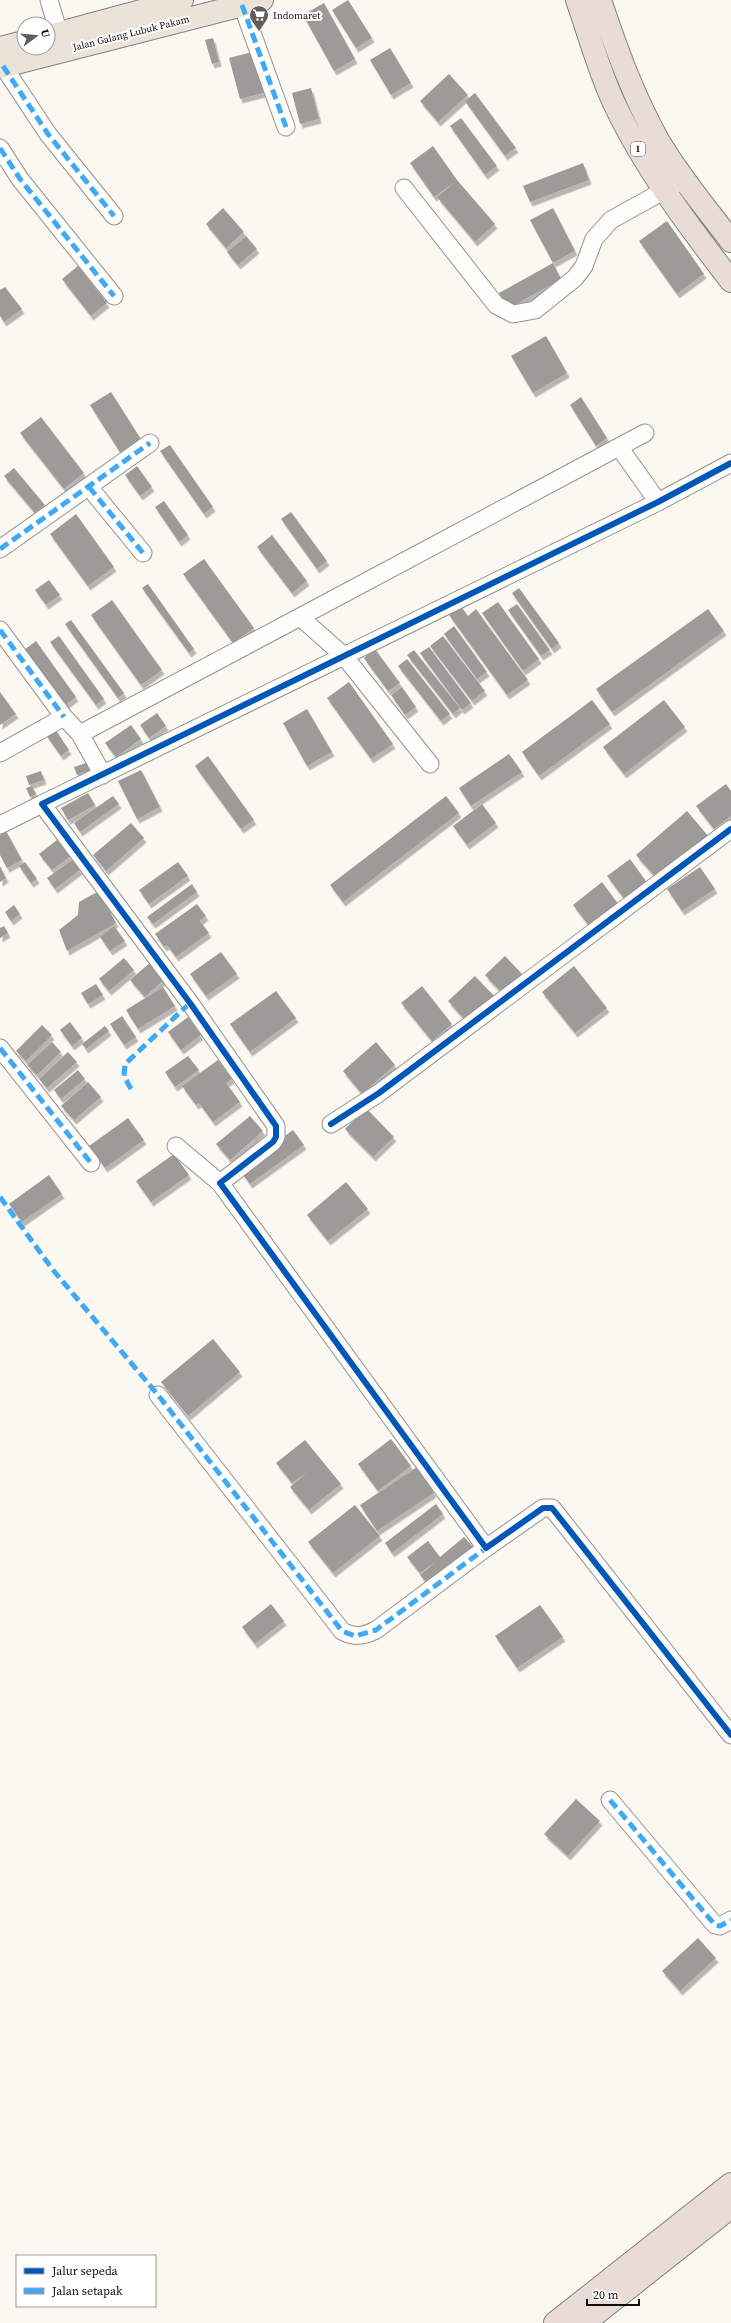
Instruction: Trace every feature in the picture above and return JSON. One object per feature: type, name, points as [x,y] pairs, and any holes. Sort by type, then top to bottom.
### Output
[{"type":"highway","points":[[562,0],[608,59]]},
{"type":"highway","name":"1","points":[[577,0],[608,59],[633,92],[659,141],[684,179],[731,241]]},
{"type":"highway","name":"1","points":[[600,0],[613,101],[627,130],[664,191],[731,280]]},
{"type":"highway","points":[[606,0],[608,59]]},
{"type":"highway","points":[[555,2323],[731,2184]]},
{"type":"highway","points":[[584,2323],[731,2207]]},
{"type":"main road","name":"Jalan Galang Lubuk Pakam","points":[[1,61],[57,39],[182,0]]},
{"type":"main road","name":"Jalan Galang Lubuk Pakam","points":[[57,39],[252,2]]},
{"type":"main road","points":[[1,61],[16,49]]},
{"type":"street","points":[[49,0],[57,39]]},
{"type":"street","points":[[252,2],[286,127]]},
{"type":"street","points":[[1,61],[48,134],[114,216]]},
{"type":"street","points":[[0,148],[20,179],[114,296]]},
{"type":"street","points":[[404,188],[496,305],[513,314],[535,310],[575,278],[584,266],[594,239],[611,220],[684,179]]},
{"type":"street","points":[[80,734],[645,433]]},
{"type":"street","points":[[0,549],[150,443]]},
{"type":"street","points":[[619,447],[658,502]]},
{"type":"street","points":[[0,825],[658,502],[731,463]]},
{"type":"street","points":[[89,487],[143,553]]},
{"type":"street","points":[[300,617],[344,656],[430,764]]},
{"type":"street","points":[[0,630],[64,717],[80,734],[102,775]]},
{"type":"street","points":[[0,753],[64,717]]},
{"type":"street","points":[[42,804],[190,1003],[276,1126],[276,1137],[273,1142],[220,1183]]},
{"type":"street","points":[[331,1124],[379,1093],[731,829]]},
{"type":"street","points":[[0,1048],[91,1163]]},
{"type":"street","points":[[176,1146],[220,1183],[486,1548]]},
{"type":"street","points":[[158,1395],[342,1630],[348,1634],[362,1636],[376,1630],[542,1508],[552,1508],[731,1735]]},
{"type":"street","points":[[610,1800],[715,1925],[720,1926],[731,1920]]},
{"type":"building","points":[[348,0],[372,38],[356,48],[332,10]]},
{"type":"building","points":[[324,3],[355,59],[334,71],[303,15]]},
{"type":"building","points":[[213,38],[219,62],[212,64],[205,40]]},
{"type":"building","points":[[390,48],[411,83],[391,95],[370,60]]},
{"type":"building","points":[[256,51],[267,92],[240,99],[229,58]]},
{"type":"building","points":[[449,74],[468,95],[438,122],[420,101]]},
{"type":"building","points":[[311,88],[319,119],[300,124],[292,93]]},
{"type":"building","points":[[475,93],[516,148],[505,156],[465,101]]},
{"type":"building","points":[[461,118],[497,166],[485,175],[450,126]]},
{"type":"building","points":[[433,146],[457,180],[495,224],[475,242],[437,197],[455,182],[434,197],[410,163]]},
{"type":"building","points":[[583,163],[589,180],[530,202],[523,186]]},
{"type":"building","points":[[223,208],[244,232],[226,248],[206,224]]},
{"type":"building","points":[[553,208],[575,251],[553,263],[530,220]]},
{"type":"building","points":[[667,221],[704,274],[677,294],[639,241]]},
{"type":"building","points":[[246,236],[257,249],[238,265],[227,252]]},
{"type":"building","points":[[553,263],[561,279],[508,309],[499,293]]},
{"type":"building","points":[[78,266],[107,303],[91,316],[62,279]]},
{"type":"building","points":[[5,287],[22,309],[4,322],[0,316],[0,290]]},
{"type":"building","points":[[546,336],[567,373],[533,393],[511,356]]},
{"type":"building","points":[[111,392],[144,444],[123,457],[90,405]]},
{"type":"building","points":[[581,397],[607,438],[596,446],[570,405]]},
{"type":"building","points":[[41,417],[84,473],[64,489],[20,433]]},
{"type":"building","points":[[170,445],[213,507],[204,514],[160,451]]},
{"type":"building","points":[[137,466],[152,487],[140,496],[125,475]]},
{"type":"building","points":[[14,468],[45,505],[35,513],[4,476]]},
{"type":"building","points":[[164,501],[188,535],[179,542],[155,507]]},
{"type":"building","points":[[291,512],[327,561],[317,569],[281,519]]},
{"type":"building","points":[[76,514],[114,567],[88,586],[50,534]]},
{"type":"building","points":[[272,535],[307,581],[292,593],[257,547]]},
{"type":"building","points":[[204,559],[254,628],[233,643],[183,574]]},
{"type":"building","points":[[49,580],[60,595],[46,605],[35,590]]},
{"type":"building","points":[[148,584],[194,649],[189,653],[142,588]]},
{"type":"building","points":[[519,588],[559,643],[552,649],[512,593]]},
{"type":"building","points":[[112,600],[162,670],[141,685],[91,615]]},
{"type":"building","points":[[498,602],[539,659],[523,671],[482,613]]},
{"type":"building","points":[[517,604],[550,650],[541,656],[508,610]]},
{"type":"building","points":[[461,606],[468,616],[476,609],[528,680],[507,695],[449,615]]},
{"type":"building","points":[[708,609],[724,631],[612,712],[596,689]]},
{"type":"building","points":[[71,620],[124,693],[118,698],[65,624]]},
{"type":"building","points":[[454,626],[487,672],[477,679],[444,634]]},
{"type":"building","points":[[59,636],[104,699],[96,705],[50,642]]},
{"type":"building","points":[[443,636],[485,691],[472,701],[430,646]]},
{"type":"building","points":[[36,641],[76,697],[64,706],[24,650]]},
{"type":"building","points":[[429,647],[471,703],[462,710],[420,653]]},
{"type":"building","points":[[375,649],[400,683],[388,691],[364,658]]},
{"type":"building","points":[[414,650],[460,708],[453,714],[407,655]]},
{"type":"building","points":[[407,659],[450,714],[441,721],[398,666]]},
{"type":"building","points":[[349,682],[393,744],[371,759],[327,698]]},
{"type":"building","points":[[402,687],[416,707],[405,715],[391,695]]},
{"type":"building","points":[[0,692],[16,714],[0,725]]},
{"type":"building","points":[[592,700],[610,724],[539,776],[522,752]]},
{"type":"building","points":[[664,700],[685,727],[624,774],[603,747]]},
{"type":"building","points":[[307,709],[332,752],[307,766],[283,723]]},
{"type":"building","points":[[157,713],[166,726],[149,738],[140,725]]},
{"type":"building","points":[[131,725],[141,739],[116,757],[105,743]]},
{"type":"building","points":[[55,729],[69,750],[61,756],[46,735]]},
{"type":"building","points":[[509,754],[522,772],[471,806],[459,788]]},
{"type":"building","points":[[208,756],[254,820],[241,829],[195,766]]},
{"type":"building","points":[[89,762],[91,770],[77,775],[74,767]]},
{"type":"building","points":[[141,770],[160,807],[137,819],[118,781]]},
{"type":"building","points":[[41,771],[44,780],[29,785],[26,776]]},
{"type":"building","points":[[726,784],[731,791],[731,816],[714,829],[696,806]]},
{"type":"building","points":[[32,786],[36,794],[30,797],[26,788]]},
{"type":"building","points":[[88,793],[95,805],[68,820],[61,808]]},
{"type":"building","points":[[113,796],[119,804],[80,832],[74,823]]},
{"type":"building","points":[[446,796],[459,813],[343,902],[330,885]]},
{"type":"building","points":[[482,804],[496,823],[467,845],[453,826]]},
{"type":"building","points":[[687,811],[709,837],[658,880],[636,855]]},
{"type":"building","points":[[131,823],[144,838],[106,871],[93,855]]},
{"type":"building","points":[[6,831],[22,860],[7,868],[0,855],[0,835]]},
{"type":"building","points":[[57,840],[70,857],[52,870],[39,854]]},
{"type":"building","points":[[630,859],[648,884],[626,901],[607,876]]},
{"type":"building","points":[[72,860],[80,870],[55,889],[47,878]]},
{"type":"building","points":[[25,862],[37,879],[31,883],[19,866]]},
{"type":"building","points":[[178,862],[188,876],[149,904],[139,890]]},
{"type":"building","points":[[0,866],[6,878],[0,882]]},
{"type":"building","points":[[700,867],[715,889],[682,911],[667,889]]},
{"type":"building","points":[[602,882],[619,905],[591,928],[573,905]]},
{"type":"building","points":[[192,884],[197,892],[153,924],[147,917]]},
{"type":"building","points":[[99,891],[116,923],[67,951],[59,930],[78,915],[79,902]]},
{"type":"building","points":[[197,904],[206,916],[200,921],[209,933],[176,957],[167,945],[164,947],[155,934]]},
{"type":"building","points":[[14,905],[20,914],[11,921],[5,912]]},
{"type":"building","points":[[4,926],[8,933],[0,938],[0,928]]},
{"type":"building","points":[[114,926],[125,941],[110,951],[100,937]]},
{"type":"building","points":[[221,952],[237,974],[206,996],[190,974]]},
{"type":"building","points":[[505,956],[524,976],[504,995],[485,975]]},
{"type":"building","points":[[124,958],[134,970],[109,991],[99,979]]},
{"type":"building","points":[[151,962],[165,979],[145,997],[130,980]]},
{"type":"building","points":[[574,966],[607,1008],[575,1033],[542,992]]},
{"type":"building","points":[[475,976],[496,998],[469,1024],[448,1001]]},
{"type":"building","points":[[96,984],[103,995],[88,1004],[81,993]]},
{"type":"building","points":[[422,986],[452,1024],[432,1041],[401,1003]]},
{"type":"building","points":[[163,987],[175,1006],[138,1029],[126,1010]]},
{"type":"building","points":[[276,991],[296,1018],[250,1052],[230,1024]]},
{"type":"building","points":[[122,1016],[136,1037],[124,1045],[110,1024]]},
{"type":"building","points":[[188,1017],[201,1035],[181,1050],[168,1032]]},
{"type":"building","points":[[70,1022],[82,1038],[72,1046],[60,1030]]},
{"type":"building","points":[[42,1025],[52,1035],[26,1061],[16,1051]]},
{"type":"building","points":[[105,1026],[109,1031],[86,1049],[82,1044]]},
{"type":"building","points":[[52,1042],[61,1052],[37,1075],[27,1065]]},
{"type":"building","points":[[376,1042],[395,1065],[362,1094],[343,1071]]},
{"type":"building","points":[[68,1052],[77,1062],[47,1088],[39,1079]]},
{"type":"building","points":[[188,1056],[199,1070],[175,1087],[165,1072]]},
{"type":"building","points":[[218,1060],[232,1079],[226,1083],[240,1102],[213,1122],[199,1103],[196,1105],[182,1086]]},
{"type":"building","points":[[78,1070],[85,1079],[61,1099],[54,1090]]},
{"type":"building","points":[[88,1082],[101,1097],[74,1120],[61,1106]]},
{"type":"building","points":[[366,1108],[394,1137],[373,1157],[345,1129]]},
{"type":"building","points":[[250,1116],[263,1131],[230,1160],[216,1144]]},
{"type":"building","points":[[128,1118],[144,1140],[105,1168],[89,1146]]},
{"type":"building","points":[[293,1130],[304,1145],[250,1184],[239,1169]]},
{"type":"building","points":[[174,1154],[189,1175],[151,1202],[136,1181]]},
{"type":"building","points":[[49,1175],[62,1194],[22,1222],[9,1204]]},
{"type":"building","points":[[346,1182],[368,1209],[328,1241],[307,1215]]},
{"type":"building","points":[[213,1339],[240,1372],[188,1416],[161,1382]]},
{"type":"building","points":[[391,1439],[411,1466],[378,1491],[358,1464]]},
{"type":"building","points":[[305,1440],[341,1484],[309,1510],[290,1487],[307,1472],[292,1483],[276,1463]]},
{"type":"building","points":[[417,1467],[434,1493],[377,1531],[360,1505]]},
{"type":"building","points":[[436,1504],[443,1514],[392,1553],[385,1543]]},
{"type":"building","points":[[355,1505],[380,1536],[333,1573],[308,1542]]},
{"type":"building","points":[[464,1537],[475,1549],[431,1588],[420,1575],[437,1561],[420,1573],[407,1557],[428,1541],[440,1557]]},
{"type":"building","points":[[271,1604],[284,1621],[255,1644],[242,1627]]},
{"type":"building","points":[[540,1605],[563,1637],[517,1668],[495,1636]]},
{"type":"building","points":[[576,1799],[600,1821],[568,1856],[544,1834]]},
{"type":"building","points":[[698,1938],[716,1958],[680,1991],[662,1971]]},
{"type":"marked path","points":[[242,5],[286,127]]},
{"type":"marked path","points":[[3,66],[48,134],[114,216]]},
{"type":"marked path","points":[[0,148],[20,179],[114,296]]},
{"type":"marked path","points":[[0,549],[150,443]]},
{"type":"marked path","points":[[89,487],[143,553]]},
{"type":"marked path","points":[[0,630],[64,717]]},
{"type":"marked path","points":[[131,1089],[124,1076],[125,1064],[190,1003]]},
{"type":"marked path","points":[[0,1048],[91,1163]]},
{"type":"marked path","points":[[0,1197],[53,1270],[158,1395],[342,1631],[355,1636],[376,1630],[486,1548]]},
{"type":"marked path","points":[[610,1800],[715,1925],[720,1926],[731,1920]]},
{"type":"cycle path","points":[[731,463],[658,502],[42,804],[190,1003],[276,1126],[276,1137],[273,1142],[220,1183],[486,1548],[543,1508],[552,1508],[731,1735]]},
{"type":"cycle path","points":[[331,1124],[379,1093],[731,829]]},
{"type":"place","name":"Indomaret","points":[[259,32]]}]
